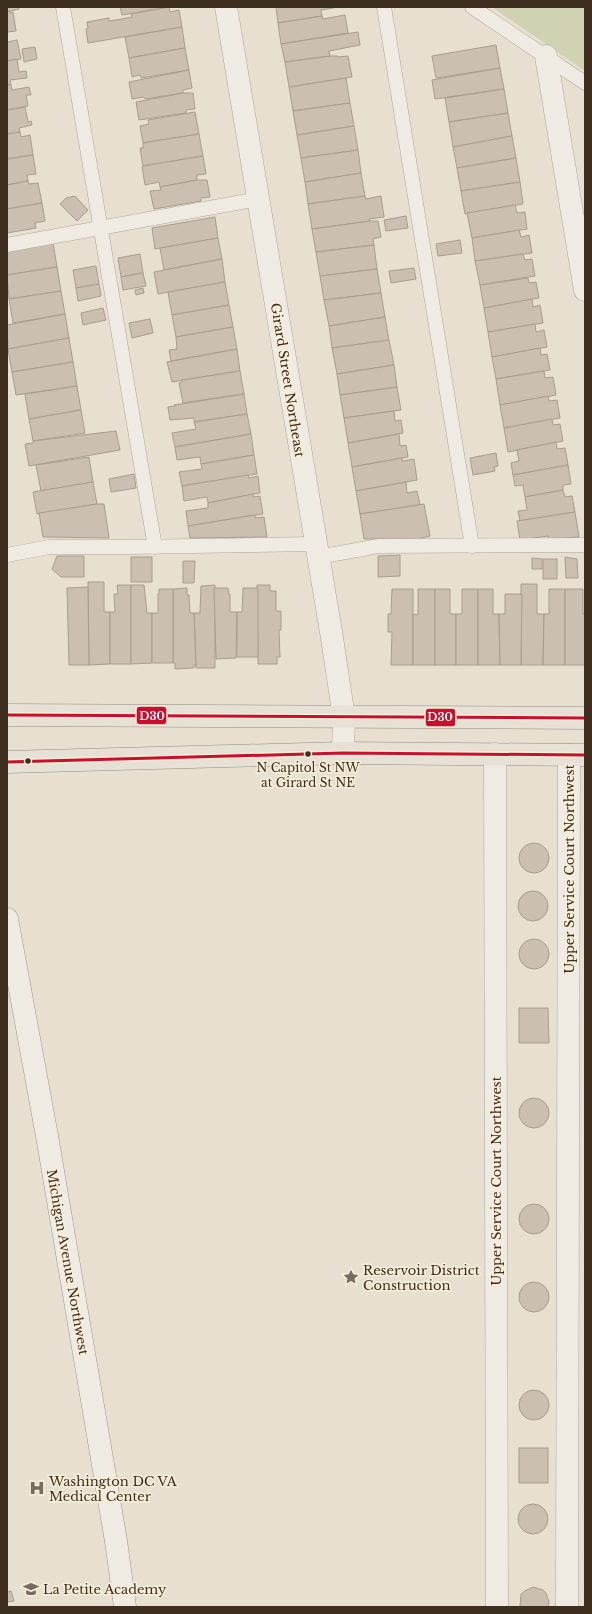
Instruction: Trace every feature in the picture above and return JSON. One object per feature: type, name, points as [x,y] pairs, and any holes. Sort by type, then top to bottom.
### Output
[{"type":"main road","points":[[7,715],[344,718],[585,718]]},
{"type":"main road","points":[[7,762],[343,753],[577,755]]},
{"type":"street","name":"Girard Street Northeast","points":[[226,7],[344,718],[343,753]]},
{"type":"street","points":[[546,56],[585,290]]},
{"type":"street","name":"Upper Service Court Northwest","points":[[495,754],[497,1607]]},
{"type":"street","name":"Upper Service Court Northwest","points":[[567,1607],[576,1347],[577,755]]},
{"type":"street","name":"Michigan Avenue Northwest","points":[[7,919],[47,1136],[116,1541],[125,1607]]},
{"type":"lane","points":[[63,7],[155,547]]},
{"type":"lane","points":[[384,7],[472,546]]},
{"type":"lane","points":[[472,7],[585,83]]},
{"type":"lane","points":[[7,245],[258,199]]},
{"type":"lane","points":[[7,555],[49,547],[155,547],[317,551],[379,546],[585,546]]},
{"type":"green space","points":[[492,7],[585,7],[585,71]]},
{"type":"building","points":[[7,7],[18,7],[19,9],[7,12]]},
{"type":"building","points":[[120,7],[171,7],[122,15]]},
{"type":"building","points":[[169,7],[170,12],[179,10],[182,27],[88,43],[86,29],[88,28],[87,22],[109,18],[109,21],[122,19],[132,17],[131,14]]},
{"type":"building","points":[[276,7],[339,7],[321,10],[322,16],[278,23]]},
{"type":"building","points":[[9,11],[10,13],[13,12],[16,31],[7,32],[7,12]]},
{"type":"building","points":[[345,15],[348,33],[281,44],[278,23],[322,16],[323,19]]},
{"type":"building","points":[[182,27],[185,48],[129,58],[125,37]]},
{"type":"building","points":[[358,32],[360,45],[329,51],[330,56],[285,62],[281,44]]},
{"type":"building","points":[[17,40],[21,59],[7,61],[7,42]]},
{"type":"building","points":[[496,45],[500,68],[436,78],[432,56]]},
{"type":"building","points":[[35,47],[37,59],[24,62],[22,49]]},
{"type":"building","points":[[185,48],[189,70],[141,78],[140,75],[132,77],[129,58]]},
{"type":"building","points":[[331,56],[348,56],[352,77],[289,87],[285,62]]},
{"type":"building","points":[[17,59],[19,72],[26,71],[27,78],[10,80],[11,85],[7,85],[7,61]]},
{"type":"building","points":[[500,68],[504,89],[435,99],[432,80]]},
{"type":"building","points":[[189,70],[192,88],[183,90],[183,93],[145,99],[144,97],[132,99],[129,82]]},
{"type":"building","points":[[346,78],[350,103],[293,111],[289,87]]},
{"type":"building","points":[[7,85],[11,85],[12,90],[29,87],[31,95],[26,95],[28,106],[7,110]]},
{"type":"building","points":[[504,89],[508,113],[449,122],[445,98]]},
{"type":"building","points":[[183,93],[193,93],[195,109],[186,110],[186,113],[139,120],[136,102]]},
{"type":"building","points":[[350,103],[354,126],[297,135],[293,111]]},
{"type":"building","points":[[25,107],[28,122],[31,121],[32,125],[19,128],[20,132],[7,134],[7,110]]},
{"type":"building","points":[[195,112],[199,134],[143,143],[140,126],[149,124],[148,120]]},
{"type":"building","points":[[508,113],[512,136],[453,147],[449,122]]},
{"type":"building","points":[[354,126],[358,150],[301,158],[297,135]]},
{"type":"building","points":[[20,132],[21,137],[30,135],[33,155],[7,159],[7,134]]},
{"type":"building","points":[[199,134],[203,156],[143,166],[140,148],[143,148],[143,143]]},
{"type":"building","points":[[512,136],[516,158],[457,168],[453,147]]},
{"type":"building","points":[[358,150],[361,173],[305,182],[301,158]]},
{"type":"building","points":[[33,155],[36,174],[27,175],[28,181],[7,185],[7,159]]},
{"type":"building","points":[[203,156],[206,174],[197,175],[197,180],[160,187],[159,182],[145,185],[143,166]]},
{"type":"building","points":[[516,158],[520,182],[461,191],[457,168]]},
{"type":"building","points":[[361,173],[365,196],[308,204],[305,182]]},
{"type":"building","points":[[197,180],[207,180],[210,197],[201,198],[201,201],[154,209],[150,191],[161,190],[160,187]]},
{"type":"building","points":[[28,181],[29,184],[38,183],[42,203],[7,209],[7,185]]},
{"type":"building","points":[[520,182],[523,204],[465,214],[461,191]]},
{"type":"building","points":[[75,196],[88,210],[77,221],[60,204],[66,198]]},
{"type":"building","points":[[365,196],[366,199],[381,196],[384,217],[369,219],[370,221],[312,229],[308,204]]},
{"type":"building","points":[[42,203],[45,221],[35,223],[36,228],[7,233],[7,209]]},
{"type":"building","points":[[515,205],[517,213],[525,212],[527,229],[472,238],[467,213]]},
{"type":"building","points":[[406,216],[408,228],[386,231],[384,220]]},
{"type":"building","points":[[215,217],[218,238],[155,249],[152,228]]},
{"type":"building","points":[[378,221],[381,237],[373,239],[374,245],[316,252],[312,229]]},
{"type":"building","points":[[519,230],[521,237],[529,235],[532,253],[475,261],[472,238]]},
{"type":"building","points":[[218,238],[222,259],[164,270],[160,248]]},
{"type":"building","points":[[460,240],[462,253],[438,256],[436,244]]},
{"type":"building","points":[[53,243],[57,267],[7,275],[7,250]]},
{"type":"building","points":[[374,245],[377,269],[320,276],[316,252]]},
{"type":"building","points":[[140,254],[143,273],[121,277],[118,258]]},
{"type":"building","points":[[523,254],[525,260],[532,259],[535,276],[480,285],[475,261]]},
{"type":"building","points":[[222,259],[225,282],[158,294],[154,272]]},
{"type":"building","points":[[96,266],[99,284],[76,288],[73,270]]},
{"type":"building","points":[[57,267],[61,291],[9,299],[7,275]]},
{"type":"building","points":[[414,268],[416,279],[391,283],[389,271]]},
{"type":"building","points":[[377,269],[381,293],[324,300],[320,276]]},
{"type":"building","points":[[143,273],[146,286],[123,290],[121,277]]},
{"type":"building","points":[[528,278],[529,283],[536,282],[539,298],[484,308],[480,285]]},
{"type":"building","points":[[225,282],[229,305],[172,315],[168,292]]},
{"type":"building","points":[[99,284],[101,296],[78,301],[76,288]]},
{"type":"building","points":[[143,288],[144,293],[136,295],[135,290]]},
{"type":"building","points":[[61,291],[65,314],[13,323],[9,299]]},
{"type":"building","points":[[381,293],[385,317],[329,326],[324,300]]},
{"type":"building","points":[[532,299],[533,307],[540,305],[543,323],[488,332],[484,308]]},
{"type":"building","points":[[229,305],[233,327],[176,337],[172,315]]},
{"type":"building","points":[[103,308],[106,320],[83,325],[81,313]]},
{"type":"building","points":[[65,314],[69,338],[8,349],[7,325]]},
{"type":"building","points":[[385,317],[389,340],[332,348],[329,326]]},
{"type":"building","points":[[150,319],[153,333],[132,338],[129,323]]},
{"type":"building","points":[[535,324],[536,332],[544,330],[547,347],[492,357],[488,332]]},
{"type":"building","points":[[233,327],[237,349],[171,361],[169,350],[177,349],[176,337]]},
{"type":"building","points":[[69,338],[73,362],[12,372],[8,349]]},
{"type":"building","points":[[389,340],[394,365],[337,374],[332,348]]},
{"type":"building","points":[[540,348],[541,355],[547,354],[550,370],[496,379],[492,357]]},
{"type":"building","points":[[237,349],[240,371],[172,382],[167,362]]},
{"type":"building","points":[[73,362],[77,386],[16,395],[12,372]]},
{"type":"building","points":[[394,365],[397,387],[340,395],[337,374]]},
{"type":"building","points":[[240,371],[244,394],[183,403],[179,383],[182,382],[182,380]]},
{"type":"building","points":[[544,371],[545,378],[553,377],[556,395],[500,405],[496,379]]},
{"type":"building","points":[[77,386],[81,410],[29,419],[25,394]]},
{"type":"building","points":[[397,387],[401,410],[344,418],[340,395]]},
{"type":"building","points":[[244,394],[247,414],[194,422],[194,418],[170,420],[168,407]]},
{"type":"building","points":[[548,396],[549,401],[557,400],[560,418],[504,428],[500,405]]},
{"type":"building","points":[[81,410],[85,433],[33,441],[29,419]]},
{"type":"building","points":[[394,411],[395,421],[401,420],[403,433],[348,443],[344,418]]},
{"type":"building","points":[[247,414],[251,434],[175,447],[172,433],[196,429],[194,422]]},
{"type":"building","points":[[552,419],[553,425],[560,424],[563,441],[508,452],[504,428]]},
{"type":"building","points":[[116,431],[120,450],[29,466],[25,444],[33,443],[33,441]]},
{"type":"building","points":[[251,434],[254,455],[201,464],[200,457],[177,460],[175,447]]},
{"type":"building","points":[[399,434],[400,446],[406,445],[408,457],[352,467],[348,443]]},
{"type":"building","points":[[556,442],[557,449],[565,448],[568,465],[513,475],[511,463],[519,461],[517,450]]},
{"type":"building","points":[[496,453],[498,466],[494,467],[495,471],[473,475],[470,458]]},
{"type":"building","points":[[254,455],[257,474],[182,486],[179,472],[202,469],[201,464]]},
{"type":"building","points":[[89,457],[93,482],[41,491],[36,465]]},
{"type":"building","points":[[402,458],[402,461],[414,459],[417,480],[356,491],[352,467]]},
{"type":"building","points":[[568,465],[571,484],[563,485],[563,490],[525,497],[523,485],[515,486],[513,475]]},
{"type":"building","points":[[134,474],[136,488],[111,492],[109,479]]},
{"type":"building","points":[[248,475],[249,478],[258,476],[260,493],[208,503],[207,497],[184,501],[182,486]]},
{"type":"building","points":[[93,482],[97,504],[37,514],[33,492]]},
{"type":"building","points":[[406,482],[407,493],[417,491],[420,505],[360,514],[356,491]]},
{"type":"building","points":[[563,490],[565,497],[572,496],[575,512],[520,521],[518,511],[527,510],[525,497]]},
{"type":"building","points":[[253,494],[253,497],[260,496],[263,514],[188,526],[186,511],[208,508],[208,503]]},
{"type":"building","points":[[104,504],[109,538],[43,537],[39,513]]},
{"type":"building","points":[[424,504],[430,536],[418,539],[364,539],[360,514]]},
{"type":"building","points":[[575,512],[579,537],[549,539],[548,536],[520,540],[517,521]]},
{"type":"building","points":[[255,515],[255,518],[264,517],[267,537],[190,538],[188,526]]},
{"type":"building","points":[[400,555],[400,576],[378,577],[378,556]]},
{"type":"building","points":[[57,556],[84,556],[84,577],[61,577],[52,569]]},
{"type":"building","points":[[131,557],[152,557],[152,582],[131,582]]},
{"type":"building","points":[[565,557],[577,559],[578,578],[566,578]]},
{"type":"building","points":[[532,558],[542,559],[542,569],[532,569]]},
{"type":"building","points":[[543,559],[557,559],[557,579],[543,579]]},
{"type":"building","points":[[183,561],[195,561],[194,583],[183,583]]},
{"type":"building","points":[[88,582],[104,582],[104,612],[110,612],[110,664],[89,665]]},
{"type":"building","points":[[521,584],[537,584],[537,614],[544,614],[543,665],[521,665]]},
{"type":"building","points":[[117,585],[131,585],[131,664],[110,664],[110,612],[115,612],[114,594],[118,594]]},
{"type":"building","points":[[131,585],[144,585],[147,613],[152,613],[152,663],[131,664]]},
{"type":"building","points":[[215,585],[215,668],[196,668],[194,613],[200,613],[201,586]]},
{"type":"building","points":[[257,585],[270,585],[270,591],[276,591],[276,611],[281,611],[281,630],[279,630],[280,657],[277,657],[277,664],[258,664]]},
{"type":"building","points":[[88,587],[89,665],[69,665],[67,588]]},
{"type":"building","points":[[187,588],[190,613],[194,613],[196,665],[194,665],[194,668],[175,669],[175,663],[173,663],[173,589]]},
{"type":"building","points":[[214,588],[228,588],[230,594],[230,612],[237,612],[236,658],[216,659]]},
{"type":"building","points":[[243,588],[258,588],[258,657],[237,657],[237,612],[242,612]]},
{"type":"building","points":[[159,589],[173,589],[173,663],[152,663],[152,613],[158,613]]},
{"type":"building","points":[[392,589],[413,589],[413,665],[391,665],[392,632],[388,632],[388,614],[391,614]]},
{"type":"building","points":[[418,589],[435,589],[435,665],[413,665],[413,614],[418,615]]},
{"type":"building","points":[[435,589],[450,589],[450,614],[456,614],[456,665],[435,665]]},
{"type":"building","points":[[462,589],[478,589],[478,665],[456,665],[456,614],[462,614]]},
{"type":"building","points":[[478,589],[493,589],[493,614],[499,614],[500,665],[478,665]]},
{"type":"building","points":[[549,589],[565,589],[565,665],[543,665],[544,614],[549,614]]},
{"type":"building","points":[[565,589],[583,589],[583,614],[585,614],[585,665],[565,665]]},
{"type":"building","points":[[505,594],[522,594],[521,665],[500,665],[499,614],[505,614]]},
{"type":"building","points":[[534,843],[540,844],[548,852],[548,864],[540,872],[534,873],[528,872],[520,864],[519,858],[520,852],[528,844]]},
{"type":"building","points":[[533,891],[539,892],[547,900],[547,912],[539,920],[533,921],[527,920],[519,912],[518,906],[519,900],[527,892]]},
{"type":"building","points":[[534,939],[540,940],[548,948],[548,960],[540,968],[534,969],[528,968],[520,960],[519,954],[520,948],[528,940]]},
{"type":"building","points":[[519,1008],[548,1008],[549,1043],[519,1043]]},
{"type":"building","points":[[534,1098],[540,1099],[548,1107],[548,1119],[540,1127],[534,1128],[528,1127],[520,1119],[519,1113],[520,1107],[528,1099]]},
{"type":"building","points":[[534,1204],[540,1205],[548,1213],[548,1225],[540,1233],[534,1234],[528,1233],[520,1225],[519,1219],[520,1213],[528,1205]]},
{"type":"building","points":[[534,1282],[540,1283],[548,1291],[548,1303],[540,1311],[534,1312],[528,1311],[520,1303],[519,1297],[520,1291],[528,1283]]},
{"type":"building","points":[[534,1390],[540,1391],[548,1399],[548,1411],[540,1419],[534,1420],[528,1419],[520,1411],[519,1405],[520,1399],[528,1391]]},
{"type":"building","points":[[519,1448],[548,1448],[548,1483],[519,1483]]},
{"type":"building","points":[[533,1504],[539,1505],[547,1513],[547,1525],[539,1533],[533,1534],[527,1533],[519,1525],[518,1519],[519,1513],[527,1505]]},
{"type":"building","points":[[533,1587],[543,1590],[546,1593],[549,1602],[548,1607],[520,1607],[521,1594]]},
{"type":"building","points":[[11,1591],[14,1601],[7,1602],[7,1592]]},
{"type":"transit line","name":"D30","points":[[7,715],[585,718]]},
{"type":"transit line","name":"D30","points":[[7,762],[343,753],[585,755]]},
{"type":"place","name":"N Capitol St NW at Girard St NE","points":[[308,754]]},
{"type":"place","name":"Reservoir District Construction","points":[[351,1277]]},
{"type":"place","name":"Washington DC VA Medical Center","points":[[37,1488]]},
{"type":"place","name":"La Petite Academy","points":[[31,1589]]}]
